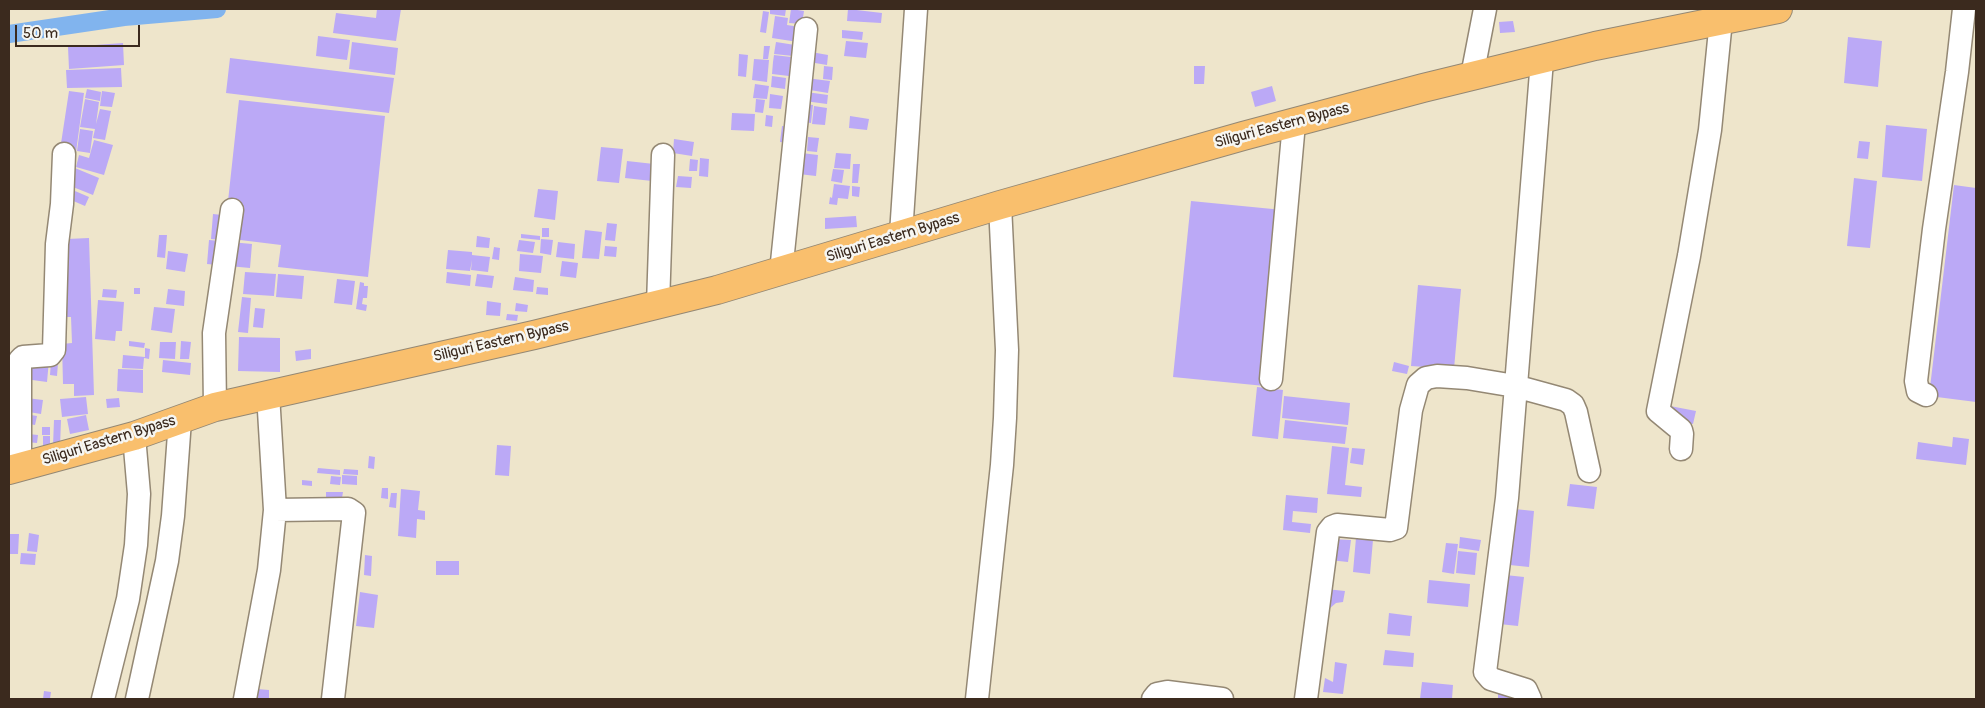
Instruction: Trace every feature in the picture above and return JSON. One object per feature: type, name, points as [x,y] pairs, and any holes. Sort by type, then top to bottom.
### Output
[{"type":"main road","name":"Siliguri Eastern Bypass","points":[[14,469],[134,436],[216,408],[268,394],[534,335],[658,305],[781,272],[1000,205],[1294,123],[1472,76],[1612,43],[1768,10]]},
{"type":"street","points":[[901,234],[916,9]]},
{"type":"street","points":[[1472,76],[1485,9]]},
{"type":"street","points":[[1926,394],[1918,391],[1916,381],[1934,229],[1957,72],[1964,9]]},
{"type":"street","points":[[1681,449],[1682,434],[1680,430],[1658,411],[1710,130],[1721,20]]},
{"type":"street","points":[[781,272],[806,29]]},
{"type":"street","points":[[1530,699],[1528,693],[1523,688],[1490,680],[1485,672],[1506,498],[1542,60]]},
{"type":"street","points":[[1271,379],[1294,123]]},
{"type":"street","points":[[14,469],[20,360],[23,357],[50,354],[54,350],[57,244],[62,204],[64,154]]},
{"type":"street","points":[[658,305],[663,155]]},
{"type":"street","points":[[977,699],[1002,465],[1007,350],[1000,205]]},
{"type":"street","points":[[216,408],[214,333],[232,210]]},
{"type":"street","points":[[1306,699],[1328,532],[1337,525],[1390,530],[1396,528],[1411,410],[1418,385],[1426,378],[1437,376],[1467,378],[1515,386],[1559,397],[1573,405],[1589,472]]},
{"type":"street","points":[[245,699],[269,570],[275,510],[268,394]]},
{"type":"street","points":[[137,699],[174,516],[180,420]]},
{"type":"street","points":[[103,699],[128,599],[136,545],[139,494],[134,436]]},
{"type":"street","points":[[275,510],[348,509],[354,513],[333,699]]},
{"type":"street","points":[[1153,699],[1157,694],[1167,692],[1222,699]]},
{"type":"building","points":[[377,9],[401,9],[396,41],[333,33],[336,13],[376,18]]},
{"type":"building","points":[[770,9],[786,9],[785,16],[770,14]]},
{"type":"building","points":[[791,9],[804,11],[802,24],[789,23]]},
{"type":"building","points":[[848,9],[882,13],[881,23],[847,21]]},
{"type":"building","points":[[763,11],[769,12],[766,33],[760,32]]},
{"type":"building","points":[[775,16],[788,18],[787,25],[800,27],[798,42],[772,38]]},
{"type":"building","points":[[1513,21],[1515,32],[1500,33],[1499,22]]},
{"type":"building","points":[[842,30],[863,32],[862,40],[842,38]]},
{"type":"building","points":[[318,36],[350,40],[347,60],[316,56]]},
{"type":"building","points":[[1848,37],[1882,41],[1878,87],[1844,83]]},
{"type":"building","points":[[846,41],[868,43],[866,58],[844,56]]},
{"type":"building","points":[[352,42],[398,48],[395,75],[349,69]]},
{"type":"building","points":[[776,42],[795,45],[793,56],[774,54]]},
{"type":"building","points":[[123,43],[124,65],[69,69],[68,47]]},
{"type":"building","points":[[764,46],[770,46],[768,59],[763,59]]},
{"type":"building","points":[[811,52],[828,55],[827,65],[809,62]]},
{"type":"building","points":[[739,54],[748,55],[746,77],[738,76]]},
{"type":"building","points":[[774,55],[791,57],[790,64],[773,62]]},
{"type":"building","points":[[230,58],[394,78],[389,113],[226,93]]},
{"type":"building","points":[[754,59],[769,60],[767,82],[752,80]]},
{"type":"building","points":[[773,62],[790,64],[789,76],[772,74]]},
{"type":"building","points":[[824,66],[833,67],[832,80],[823,79]]},
{"type":"building","points":[[1194,66],[1205,66],[1204,84],[1194,84]]},
{"type":"building","points":[[121,68],[122,87],[67,88],[66,70]]},
{"type":"building","points":[[772,76],[786,78],[785,89],[771,87]]},
{"type":"building","points":[[806,78],[830,81],[828,93],[804,89]]},
{"type":"building","points":[[755,84],[769,86],[767,99],[753,98]]},
{"type":"building","points":[[1272,86],[1276,101],[1255,107],[1251,92]]},
{"type":"building","points":[[87,89],[101,92],[100,101],[85,98]]},
{"type":"building","points":[[69,91],[84,93],[76,152],[60,150]]},
{"type":"building","points":[[102,91],[115,93],[112,107],[100,106]]},
{"type":"building","points":[[799,91],[828,95],[827,104],[797,100]]},
{"type":"building","points":[[770,94],[783,96],[781,109],[769,108]]},
{"type":"building","points":[[85,99],[99,102],[96,124],[100,109],[111,111],[105,140],[93,138],[95,129],[80,127]]},
{"type":"building","points":[[756,99],[765,100],[763,113],[755,112]]},
{"type":"building","points":[[239,100],[385,116],[368,277],[278,267],[281,245],[224,238]]},
{"type":"building","points":[[797,103],[813,105],[811,123],[795,121]]},
{"type":"building","points":[[814,106],[827,108],[825,125],[812,124]]},
{"type":"building","points":[[732,113],[755,114],[754,131],[731,130]]},
{"type":"building","points":[[766,115],[773,116],[772,127],[765,126]]},
{"type":"building","points":[[850,116],[869,119],[867,130],[849,128]]},
{"type":"building","points":[[1886,125],[1927,129],[1922,181],[1882,177]]},
{"type":"building","points":[[782,126],[791,127],[789,143],[780,142]]},
{"type":"building","points":[[80,129],[93,131],[90,153],[77,151]]},
{"type":"building","points":[[808,137],[819,138],[817,152],[807,151]]},
{"type":"building","points":[[674,139],[694,142],[692,156],[673,153]]},
{"type":"building","points":[[94,140],[113,145],[104,175],[76,167],[79,155],[89,158]]},
{"type":"building","points":[[1859,141],[1870,142],[1868,159],[1857,158]]},
{"type":"building","points":[[601,147],[623,149],[619,183],[597,181]]},
{"type":"building","points":[[793,152],[818,155],[816,176],[790,173]]},
{"type":"building","points":[[836,153],[851,154],[850,169],[834,168]]},
{"type":"building","points":[[700,158],[709,159],[708,177],[699,176]]},
{"type":"building","points":[[690,159],[698,160],[697,171],[689,171]]},
{"type":"building","points":[[627,161],[654,164],[652,181],[625,178]]},
{"type":"building","points":[[853,164],[860,164],[858,183],[852,183]]},
{"type":"building","points":[[75,168],[99,178],[93,195],[68,185]]},
{"type":"building","points":[[833,169],[844,170],[842,183],[831,181]]},
{"type":"building","points":[[678,176],[692,177],[691,188],[676,187]]},
{"type":"building","points":[[1854,178],[1877,181],[1870,248],[1847,246]]},
{"type":"building","points":[[834,184],[850,186],[848,199],[838,198],[837,205],[829,204]]},
{"type":"building","points":[[1954,185],[1976,188],[1976,402],[1929,396]]},
{"type":"building","points":[[852,186],[860,187],[859,197],[852,196]]},
{"type":"building","points":[[68,188],[89,197],[85,206],[64,197]]},
{"type":"building","points":[[538,189],[558,191],[555,220],[534,217]]},
{"type":"building","points":[[1191,201],[1293,211],[1275,387],[1173,377]]},
{"type":"building","points":[[213,214],[222,215],[220,240],[211,239]]},
{"type":"building","points":[[856,216],[857,227],[825,229],[825,218]]},
{"type":"building","points":[[607,223],[617,224],[615,241],[605,240]]},
{"type":"building","points":[[542,228],[549,228],[549,237],[542,237]]},
{"type":"building","points":[[585,230],[602,232],[599,259],[582,258]]},
{"type":"building","points":[[521,234],[540,236],[540,240],[521,238]]},
{"type":"building","points":[[159,235],[167,235],[165,258],[157,257]]},
{"type":"building","points":[[477,236],[490,238],[489,248],[476,247]]},
{"type":"building","points":[[89,238],[94,395],[74,396],[74,384],[63,384],[62,344],[72,343],[71,317],[66,317],[67,239]]},
{"type":"building","points":[[541,239],[553,240],[551,255],[540,253]]},
{"type":"building","points":[[209,240],[252,244],[250,268],[207,264]]},
{"type":"building","points":[[519,240],[535,242],[533,253],[517,251]]},
{"type":"building","points":[[558,242],[575,244],[574,259],[556,257]]},
{"type":"building","points":[[605,246],[617,247],[616,257],[604,256]]},
{"type":"building","points":[[494,247],[500,248],[499,260],[492,259]]},
{"type":"building","points":[[448,250],[472,252],[472,255],[490,257],[488,272],[471,270],[472,260],[470,271],[446,269]]},
{"type":"building","points":[[168,251],[188,254],[185,272],[166,269]]},
{"type":"building","points":[[520,254],[543,256],[541,273],[519,271]]},
{"type":"building","points":[[562,261],[578,263],[576,278],[560,276]]},
{"type":"building","points":[[245,272],[276,274],[274,296],[243,294]]},
{"type":"building","points":[[447,272],[471,275],[470,286],[446,283]]},
{"type":"building","points":[[278,274],[304,276],[302,299],[276,297]]},
{"type":"building","points":[[477,274],[494,276],[492,288],[475,286]]},
{"type":"building","points":[[515,277],[534,280],[533,292],[513,290]]},
{"type":"building","points":[[337,279],[355,281],[352,305],[334,303]]},
{"type":"building","points":[[360,282],[364,283],[364,286],[368,286],[367,298],[363,298],[362,304],[367,305],[366,311],[356,309]]},
{"type":"building","points":[[1418,285],[1461,289],[1454,369],[1411,366]]},
{"type":"building","points":[[537,287],[548,288],[548,295],[536,294]]},
{"type":"building","points":[[134,288],[140,288],[140,294],[134,294]]},
{"type":"building","points":[[103,289],[117,290],[116,298],[102,297]]},
{"type":"building","points":[[168,289],[185,291],[184,306],[166,304]]},
{"type":"building","points":[[242,297],[251,298],[248,333],[238,332]]},
{"type":"building","points":[[98,300],[124,302],[122,331],[116,331],[115,341],[95,339]]},
{"type":"building","points":[[487,301],[501,303],[500,316],[486,315]]},
{"type":"building","points":[[516,303],[528,305],[527,312],[515,311]]},
{"type":"building","points":[[154,307],[175,309],[172,333],[151,330]]},
{"type":"building","points":[[255,308],[265,309],[263,328],[253,327]]},
{"type":"building","points":[[507,314],[518,315],[517,321],[506,320]]},
{"type":"building","points":[[239,337],[280,338],[280,372],[238,371]]},
{"type":"building","points":[[129,341],[145,343],[144,348],[129,346]]},
{"type":"building","points":[[181,341],[191,342],[189,359],[180,359]]},
{"type":"building","points":[[160,342],[176,342],[175,359],[159,358]]},
{"type":"building","points":[[145,348],[150,349],[149,359],[144,358],[143,369],[122,368],[123,355],[145,357]]},
{"type":"building","points":[[311,349],[311,359],[296,361],[295,351]]},
{"type":"building","points":[[28,358],[49,360],[47,382],[25,379]]},
{"type":"building","points":[[163,360],[191,363],[190,375],[162,372]]},
{"type":"building","points":[[51,362],[58,363],[57,376],[50,375]]},
{"type":"building","points":[[1394,362],[1409,366],[1407,374],[1392,371]]},
{"type":"building","points":[[118,369],[143,370],[143,393],[117,391]]},
{"type":"building","points":[[1257,387],[1283,390],[1278,439],[1252,436]]},
{"type":"building","points":[[1284,396],[1350,403],[1348,425],[1282,418]]},
{"type":"building","points":[[18,397],[43,400],[41,414],[16,410]]},
{"type":"building","points":[[86,397],[88,414],[62,417],[60,399]]},
{"type":"building","points":[[119,398],[120,407],[107,408],[106,399]]},
{"type":"building","points":[[1670,406],[1696,411],[1693,424],[1667,418]]},
{"type":"building","points":[[12,412],[37,416],[35,425],[11,421]]},
{"type":"building","points":[[86,415],[89,430],[70,434],[67,419]]},
{"type":"building","points":[[54,420],[61,420],[60,447],[53,446]]},
{"type":"building","points":[[1285,420],[1347,427],[1345,444],[1283,438]]},
{"type":"building","points":[[42,427],[50,427],[50,435],[42,435]]},
{"type":"building","points":[[18,433],[38,435],[37,443],[17,441]]},
{"type":"building","points":[[43,436],[50,436],[50,446],[43,447]]},
{"type":"building","points":[[1953,437],[1969,439],[1966,465],[1916,459],[1918,442],[1952,447]]},
{"type":"building","points":[[497,445],[511,446],[509,476],[495,475]]},
{"type":"building","points":[[1332,446],[1349,448],[1345,485],[1362,487],[1361,497],[1327,494]]},
{"type":"building","points":[[1352,448],[1365,449],[1363,465],[1350,463]]},
{"type":"building","points":[[369,456],[375,457],[374,469],[368,468]]},
{"type":"building","points":[[318,468],[340,470],[340,475],[317,473]]},
{"type":"building","points":[[344,469],[358,470],[358,475],[343,474]]},
{"type":"building","points":[[342,475],[357,476],[357,485],[342,484]]},
{"type":"building","points":[[331,476],[341,477],[340,485],[330,484]]},
{"type":"building","points":[[302,480],[312,481],[312,486],[302,485]]},
{"type":"building","points":[[1570,484],[1597,487],[1594,509],[1567,506]]},
{"type":"building","points":[[382,488],[388,488],[388,499],[381,498]]},
{"type":"building","points":[[401,489],[420,491],[418,510],[425,511],[425,520],[417,519],[416,538],[398,536]]},
{"type":"building","points":[[326,492],[343,492],[342,498],[326,497]]},
{"type":"building","points":[[391,493],[397,493],[396,508],[389,507]]},
{"type":"building","points":[[1286,495],[1318,498],[1317,513],[1293,511],[1292,522],[1311,524],[1310,533],[1283,530]]},
{"type":"building","points":[[1505,508],[1534,511],[1529,567],[1500,564]]},
{"type":"building","points":[[29,533],[39,535],[37,552],[27,551]]},
{"type":"building","points":[[9,534],[19,534],[18,554],[9,554]]},
{"type":"building","points":[[1460,537],[1481,540],[1479,551],[1459,548]]},
{"type":"building","points":[[1356,538],[1373,540],[1370,574],[1353,572]]},
{"type":"building","points":[[1331,539],[1351,540],[1348,562],[1329,560]]},
{"type":"building","points":[[1446,543],[1458,544],[1454,574],[1442,572]]},
{"type":"building","points":[[1458,551],[1477,553],[1475,575],[1456,573]]},
{"type":"building","points":[[21,553],[36,554],[35,565],[20,564]]},
{"type":"building","points":[[365,555],[372,556],[371,576],[364,575]]},
{"type":"building","points":[[436,561],[459,561],[459,575],[436,575]]},
{"type":"building","points":[[1496,574],[1524,577],[1518,626],[1490,623]]},
{"type":"building","points":[[1429,580],[1470,584],[1468,607],[1427,603]]},
{"type":"building","points":[[1326,589],[1345,591],[1343,602],[1336,603],[1329,609],[1323,608]]},
{"type":"building","points":[[360,592],[378,595],[374,628],[356,626]]},
{"type":"building","points":[[1389,613],[1412,616],[1410,636],[1387,634]]},
{"type":"building","points":[[1385,650],[1414,653],[1413,667],[1383,665]]},
{"type":"building","points":[[1335,662],[1347,664],[1343,694],[1323,692],[1325,678],[1333,682]]},
{"type":"building","points":[[1422,682],[1453,685],[1452,699],[1420,699]]},
{"type":"building","points":[[257,689],[269,690],[269,699],[256,699]]},
{"type":"building","points":[[44,691],[51,692],[50,699],[43,699]]},
{"type":"building","points":[[1498,692],[1513,693],[1512,699],[1498,699]]},
{"type":"waterway","points":[[9,34],[124,17],[217,9]]}]
